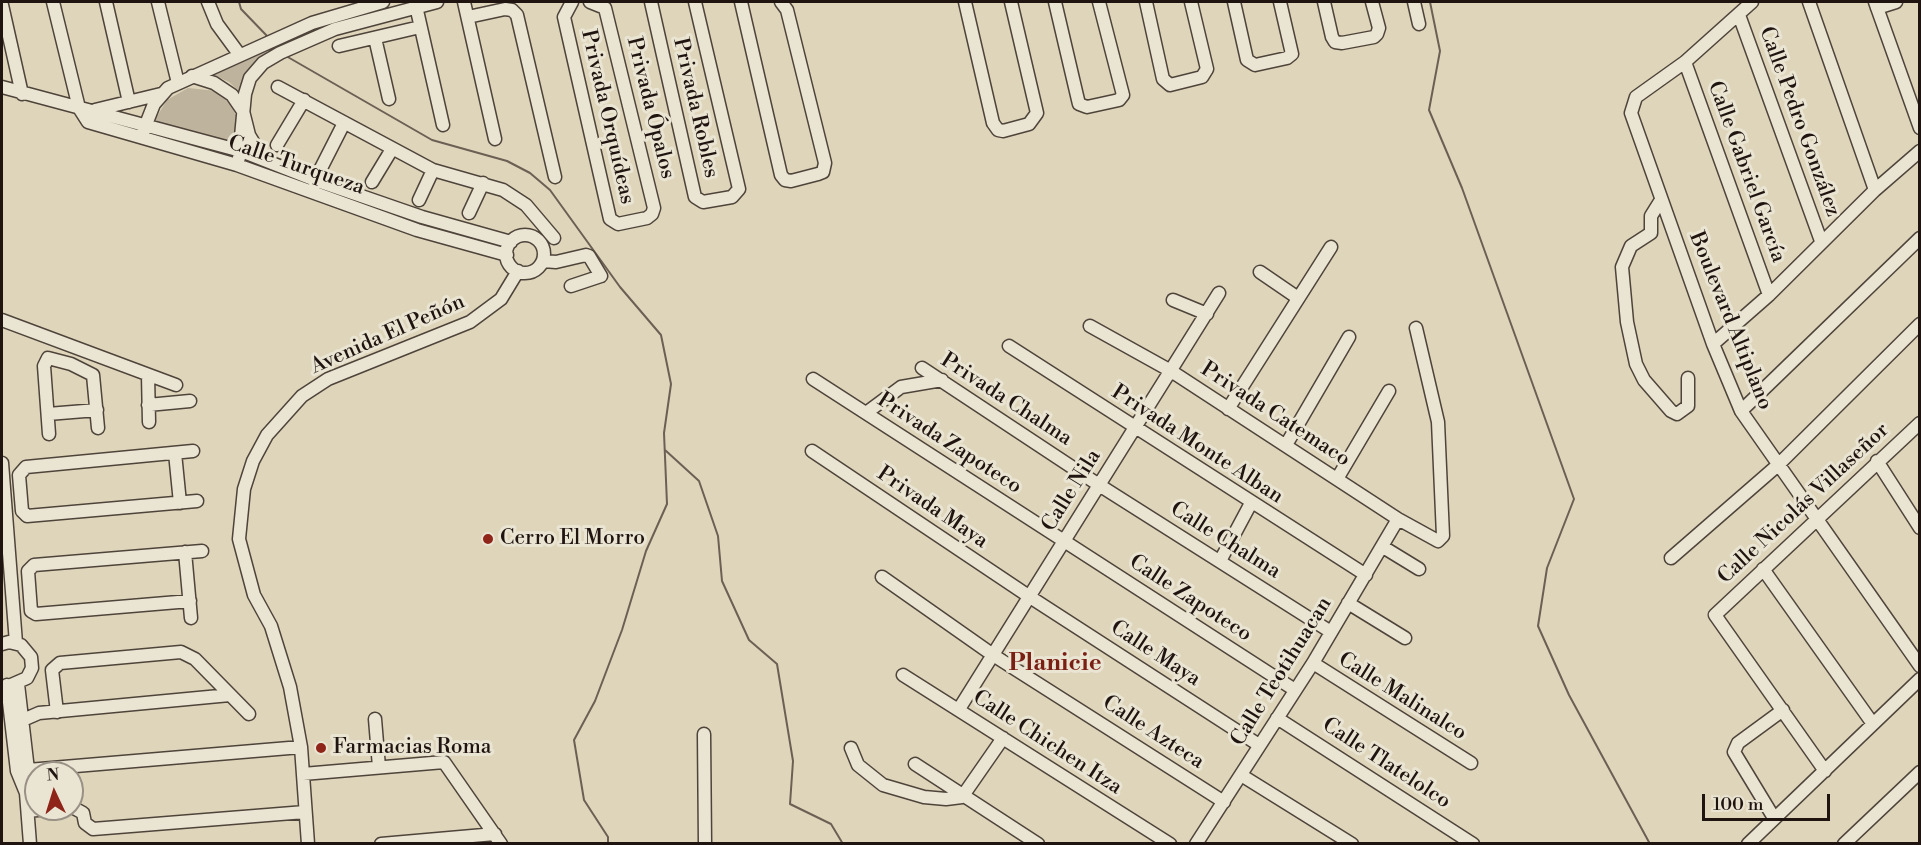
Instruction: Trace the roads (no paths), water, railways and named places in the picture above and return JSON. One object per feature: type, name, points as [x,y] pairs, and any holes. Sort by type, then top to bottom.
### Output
[{"type":"street","points":[[53,2],[79,108]]},
{"type":"street","points":[[106,2],[129,102]]},
{"type":"street","points":[[158,2],[178,83]]},
{"type":"street","points":[[208,2],[217,24],[239,54]]},
{"type":"street","points":[[93,111],[161,94],[192,76],[312,23],[383,2]]},
{"type":"street","points":[[237,165],[241,151],[243,111],[248,85],[258,68],[280,53],[318,36],[351,11],[437,2]]},
{"type":"street","points":[[464,2],[495,139]]},
{"type":"street","name":"Privada Orquídeas","points":[[572,2],[564,16],[610,219],[618,224],[633,221]]},
{"type":"street","name":"Privada Ópalos","points":[[590,2],[605,8],[654,208],[652,214],[647,218],[633,221]]},
{"type":"street","name":"Privada Robles","points":[[651,2],[695,197],[703,202],[732,197],[739,189],[695,2]]},
{"type":"street","points":[[741,2],[781,175],[791,182],[823,172],[825,164],[788,10],[781,2]]},
{"type":"street","points":[[965,2],[993,123],[998,130],[1003,131],[1029,124],[1037,113],[1011,2]]},
{"type":"street","points":[[1055,2],[1079,104],[1087,107],[1119,100],[1122,95],[1100,2]]},
{"type":"street","points":[[1146,2],[1163,79],[1170,85],[1202,77],[1207,69],[1191,2]]},
{"type":"street","points":[[1234,2],[1248,60],[1255,65],[1287,58],[1292,54],[1280,2]]},
{"type":"street","points":[[1324,2],[1332,37],[1335,42],[1342,43],[1374,37],[1377,34],[1379,28],[1372,2]]},
{"type":"street","points":[[1414,2],[1419,24]]},
{"type":"street","name":"Boulevard Altiplano","points":[[1752,2],[1685,62],[1636,97],[1631,113],[1713,344],[1741,411],[1920,666]]},
{"type":"street","points":[[1809,2],[1875,190]]},
{"type":"street","points":[[1896,2],[1876,4],[1920,128]]},
{"type":"street","points":[[2,5],[22,94]]},
{"type":"street","points":[[416,6],[443,124]]},
{"type":"street","points":[[468,17],[505,9],[512,10],[517,15],[555,177]]},
{"type":"street","name":"Calle Pedro González","points":[[1739,15],[1821,241]]},
{"type":"street","points":[[312,23],[318,36]]},
{"type":"street","points":[[339,46],[420,27]]},
{"type":"street","points":[[375,38],[389,99]]},
{"type":"street","name":"Calle Gabriel García","points":[[1685,62],[1769,295]]},
{"type":"street","points":[[192,76],[221,86],[232,95],[243,111],[249,135],[264,160]]},
{"type":"street","name":"Calle Turqueza","points":[[2,87],[241,151],[315,180],[422,217],[511,242]]},
{"type":"street","points":[[279,87],[434,170],[503,190],[521,201],[555,238]]},
{"type":"street","points":[[142,137],[145,124],[161,94]]},
{"type":"street","points":[[277,145],[304,100]]},
{"type":"street","name":"Calle Turqueza","points":[[79,108],[88,122],[237,165],[417,230],[507,255]]},
{"type":"street","points":[[315,180],[344,123]]},
{"type":"street","points":[[372,182],[392,149]]},
{"type":"street","points":[[1713,344],[1769,295],[1821,241],[1920,151]]},
{"type":"street","points":[[419,200],[434,170]]},
{"type":"street","points":[[469,213],[483,183]]},
{"type":"street","points":[[1661,200],[1651,216],[1651,233],[1631,246],[1622,267],[1627,322],[1636,364],[1644,380],[1671,411],[1677,414],[1689,406],[1688,378]]},
{"type":"street","points":[[521,236],[535,238],[544,249],[543,261],[532,271],[518,271],[510,264],[507,255],[511,242],[521,236]]},
{"type":"street","points":[[1741,411],[1920,238]]},
{"type":"street","points":[[1228,409],[1330,247]]},
{"type":"street","points":[[543,261],[556,262],[588,255],[601,276],[571,286]]},
{"type":"street","name":"Avenida El Peñón","points":[[308,843],[301,747],[282,655],[271,626],[254,595],[239,539],[244,489],[253,461],[267,435],[302,396],[328,379],[470,322],[501,299],[518,271]]},
{"type":"street","points":[[1260,272],[1298,298]]},
{"type":"street","name":"Calle Nila","points":[[959,710],[1219,293]]},
{"type":"street","points":[[1173,300],[1207,314]]},
{"type":"street","points":[[2,320],[176,385]]},
{"type":"street","points":[[1671,558],[1778,465],[1920,324]]},
{"type":"street","name":"Privada Catemaco","points":[[1090,326],[1171,371],[1398,519],[1438,541],[1443,536],[1438,422],[1416,328]]},
{"type":"street","points":[[1286,445],[1349,337]]},
{"type":"street","name":"Privada Monte Alban","points":[[1009,346],[1134,429],[1365,575]]},
{"type":"street","points":[[71,364],[79,348]]},
{"type":"street","points":[[49,434],[45,360],[52,358],[93,375],[98,428]]},
{"type":"street","name":"Privada Chalma","points":[[922,368],[1099,485]]},
{"type":"street","points":[[148,375],[149,422]]},
{"type":"street","name":"Privada Zapoteco","points":[[813,379],[1064,541]]},
{"type":"street","points":[[866,413],[901,387],[942,380]]},
{"type":"street","points":[[1337,478],[1389,391]]},
{"type":"street","points":[[148,405],[190,401]]},
{"type":"street","points":[[48,414],[97,410]]},
{"type":"street","name":"Calle Nicolás Villaseñor","points":[[1783,710],[1715,617],[1716,613],[1920,423]]},
{"type":"street","points":[[193,451],[26,467],[19,475],[20,491],[22,511],[27,516],[197,501]]},
{"type":"street","name":"Privada Maya","points":[[812,452],[1030,597]]},
{"type":"street","points":[[174,453],[180,503]]},
{"type":"street","points":[[1877,461],[1920,528]]},
{"type":"street","points":[[2,463],[4,539],[12,592],[16,643]]},
{"type":"street","name":"Calle Chalma","points":[[1099,485],[1331,632]]},
{"type":"street","points":[[4,492],[20,491]]},
{"type":"street","points":[[1220,561],[1251,503]]},
{"type":"street","name":"Calle Teotihuacan","points":[[1197,843],[1313,663],[1383,548],[1398,519]]},
{"type":"street","name":"Calle Zapoteco","points":[[1064,541],[1295,690]]},
{"type":"street","points":[[1383,548],[1419,569]]},
{"type":"street","points":[[190,601],[36,614],[31,611],[28,571],[34,565],[202,550]]},
{"type":"street","points":[[185,552],[191,618]]},
{"type":"street","points":[[1763,569],[1873,724]]},
{"type":"street","name":"Calle Azteca","points":[[882,577],[993,655],[1224,802]]},
{"type":"street","points":[[12,592],[29,590]]},
{"type":"street","name":"Calle Maya","points":[[1030,597],[1259,745]]},
{"type":"street","points":[[1348,603],[1405,638]]},
{"type":"street","points":[[2,629],[2,644],[16,643],[29,652],[32,662],[30,673],[9,684]]},
{"type":"street","points":[[57,712],[52,670],[60,663],[181,652],[195,659],[249,714]]},
{"type":"street","name":"Calle Malinalco","points":[[1313,663],[1471,763]]},
{"type":"street","name":"Calle Chichen Itza","points":[[903,675],[1170,843]]},
{"type":"street","points":[[1748,843],[1920,679]]},
{"type":"street","points":[[9,684],[13,729]]},
{"type":"street","points":[[9,684],[13,729],[24,761]]},
{"type":"street","points":[[13,729],[39,713],[230,695]]},
{"type":"street","points":[[1774,818],[1734,752],[1738,743],[1783,710],[1825,771]]},
{"type":"street","name":"Calle Tlatelolco","points":[[1277,717],[1473,843]]},
{"type":"street","points":[[375,719],[379,767]]},
{"type":"street","points":[[704,734],[705,843]]},
{"type":"street","points":[[851,748],[858,765],[867,776],[883,785],[924,797],[946,799],[962,797],[1003,738]]},
{"type":"street","points":[[84,765],[301,747]]},
{"type":"street","points":[[21,755],[20,781],[24,789]]},
{"type":"street","points":[[303,774],[444,762],[498,839]]},
{"type":"street","points":[[915,764],[962,797],[1038,843]]},
{"type":"street","points":[[1844,843],[1920,772]]},
{"type":"street","points":[[1241,775],[1352,843]]},
{"type":"street","points":[[84,820],[93,829],[305,812]]},
{"type":"street","points":[[29,821],[30,843]]},
{"type":"street","points":[[381,843],[498,839]]},
{"type":"waterway","points":[[239,2],[241,9],[269,38]]},
{"type":"waterway","points":[[1430,2],[1440,51],[1429,110],[1462,188],[1574,499],[1547,568],[1538,626],[1569,695],[1650,844]]},
{"type":"waterway","points":[[286,56],[432,140],[507,161],[530,173],[550,190],[620,287],[661,335],[671,384],[664,433],[667,504],[646,551],[622,630],[595,701],[574,740],[584,800],[608,837],[608,844]]},
{"type":"waterway","points":[[665,450],[699,481],[718,536],[722,581],[749,640],[777,664],[793,761],[790,804],[831,824],[843,844]]},
{"type":"place","name":"Cerro El Morro","points":[[488,539]]},
{"type":"place","name":"Farmacias Roma","points":[[321,748]]},
{"type":"district","name":"Planicie","points":[[1055,664]]}]
